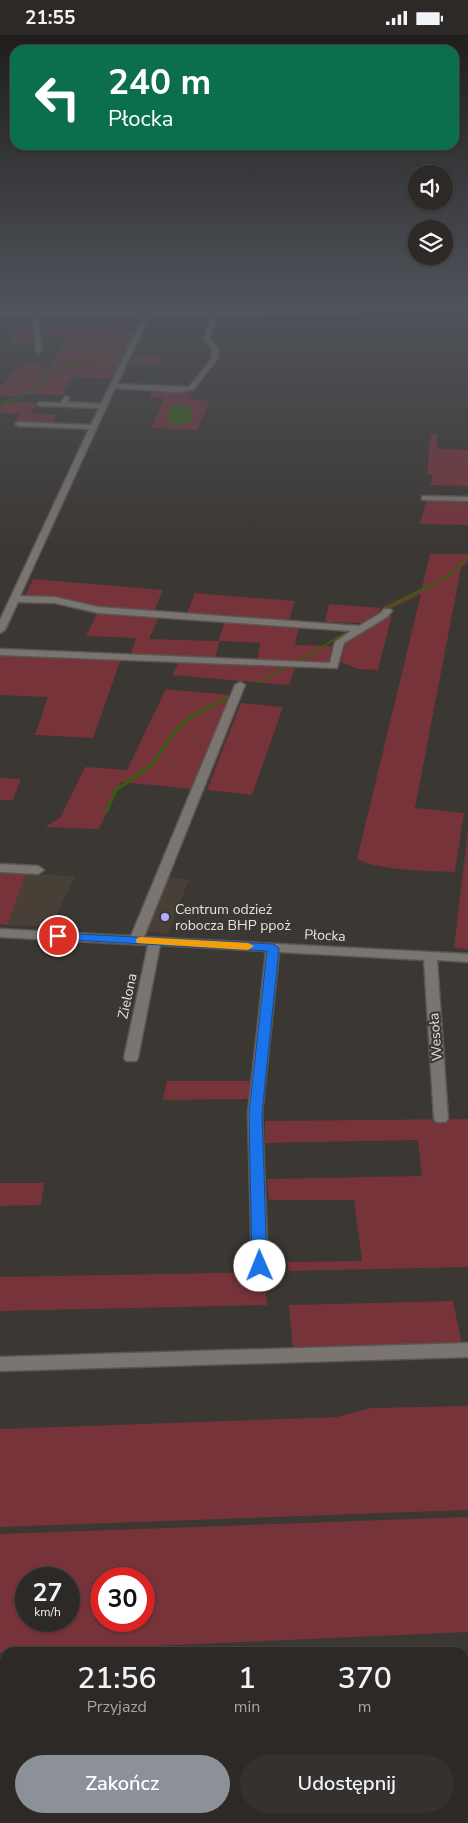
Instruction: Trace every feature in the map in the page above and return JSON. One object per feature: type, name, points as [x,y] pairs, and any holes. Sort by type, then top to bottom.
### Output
[{"type":"street","points":[[0,630],[112,388]]},
{"type":"street","points":[[152,388],[177,390],[190,388]]},
{"type":"street","points":[[63,403],[67,395]]},
{"type":"street","points":[[40,404],[104,405]]},
{"type":"street","points":[[19,424],[94,427]]},
{"type":"street","points":[[425,498],[468,499]]},
{"type":"street","points":[[14,599],[55,600],[98,610],[361,629]]},
{"type":"street","points":[[0,652],[329,666],[335,665],[340,642],[384,615],[387,611]]},
{"type":"street","points":[[136,940],[240,685]]},
{"type":"street","points":[[0,868],[38,869]]},
{"type":"street","name":"Płocka","points":[[0,933],[468,958]]},
{"type":"street","name":"Zielona","points":[[131,1058],[155,941]]},
{"type":"street","points":[[260,1266],[255,1113],[273,948]]},
{"type":"street","name":"Wesoła","points":[[430,956],[441,1118]]},
{"type":"street","points":[[0,1364],[468,1350]]},
{"type":"shaded area","points":[[0,388],[66,388],[63,395],[23,394],[0,396]]},
{"type":"shaded area","points":[[152,390],[193,393],[189,399],[210,401],[197,430],[151,428],[164,398],[149,397]]},
{"type":"shaded area","points":[[6,403],[37,403],[31,414],[56,415],[51,424],[15,422],[20,414],[0,413],[0,406]]},
{"type":"shaded area","points":[[174,405],[189,407],[192,412],[191,421],[178,425],[170,423],[168,419],[170,407]]},
{"type":"shaded area","points":[[431,435],[437,435],[437,449],[468,450],[468,486],[430,485],[433,475],[427,474]]},
{"type":"shaded area","points":[[432,500],[468,501],[468,525],[420,524],[426,502]]},
{"type":"shaded area","points":[[430,554],[468,554],[468,562],[461,568],[415,808],[464,813],[455,872],[392,868],[357,859],[421,594],[389,609],[381,608],[422,588]]},
{"type":"shaded area","points":[[33,579],[163,590],[154,611],[90,607],[61,598],[31,597],[26,594]]},
{"type":"shaded area","points":[[195,593],[295,601],[289,620],[187,613]]},
{"type":"shaded area","points":[[329,604],[381,608],[379,613],[363,623],[325,622]]},
{"type":"shaded area","points":[[98,612],[159,616],[149,639],[218,641],[225,621],[299,626],[295,645],[332,646],[329,662],[320,665],[257,662],[260,643],[219,641],[215,660],[130,656],[136,638],[86,636]]},
{"type":"shaded area","points":[[392,615],[378,670],[358,669],[341,662],[345,643]]},
{"type":"shaded area","points":[[0,653],[121,659],[93,738],[35,735],[48,697],[0,695]]},
{"type":"shaded area","points":[[179,662],[296,666],[289,685],[172,675]]},
{"type":"shaded area","points":[[166,689],[230,695],[193,789],[121,782],[99,829],[45,827],[60,818],[85,767],[127,770]]},
{"type":"shaded area","points":[[241,703],[283,707],[252,795],[207,790]]},
{"type":"shaded area","points":[[0,778],[21,779],[13,800],[0,800]]},
{"type":"shaded area","points":[[468,829],[468,949],[454,948]]},
{"type":"shaded area","points":[[0,873],[26,874],[8,925],[0,924]]},
{"type":"shaded area","points":[[26,874],[75,876],[51,927],[8,925]]},
{"type":"shaded area","points":[[168,878],[189,880],[168,933],[148,932]]},
{"type":"shaded area","points":[[167,1081],[251,1081],[249,1099],[163,1100]]},
{"type":"shaded area","points":[[468,1119],[468,1267],[288,1271],[288,1262],[362,1261],[354,1200],[269,1200],[267,1179],[422,1176],[418,1140],[265,1143],[265,1121]]},
{"type":"shaded area","points":[[0,1183],[44,1183],[41,1205],[0,1206]]},
{"type":"shaded area","points":[[263,1272],[267,1305],[0,1311],[0,1277]]},
{"type":"shaded area","points":[[453,1301],[462,1345],[293,1349],[289,1305]]},
{"type":"shaded area","points":[[468,1406],[468,1510],[0,1527],[0,1429],[337,1417],[371,1408]]},
{"type":"shaded area","points":[[468,1517],[468,1632],[134,1647],[0,1647],[0,1534]]},
{"type":"waterway","points":[[0,406],[34,388]]},
{"type":"waterway","points":[[387,608],[448,576],[468,558]]},
{"type":"waterway","points":[[297,662],[345,633]]},
{"type":"waterway","points":[[259,682],[286,667]]},
{"type":"waterway","points":[[107,811],[116,790],[152,764],[177,729],[191,717],[227,698]]},
{"type":"slow traffic","points":[[141,941],[248,946]]},
{"type":"place","name":"Centrum odzież robocza BHP ppoż","points":[[165,917]]},
{"type":"route","points":[[58,936],[273,948],[255,1113],[260,1266]]}]
